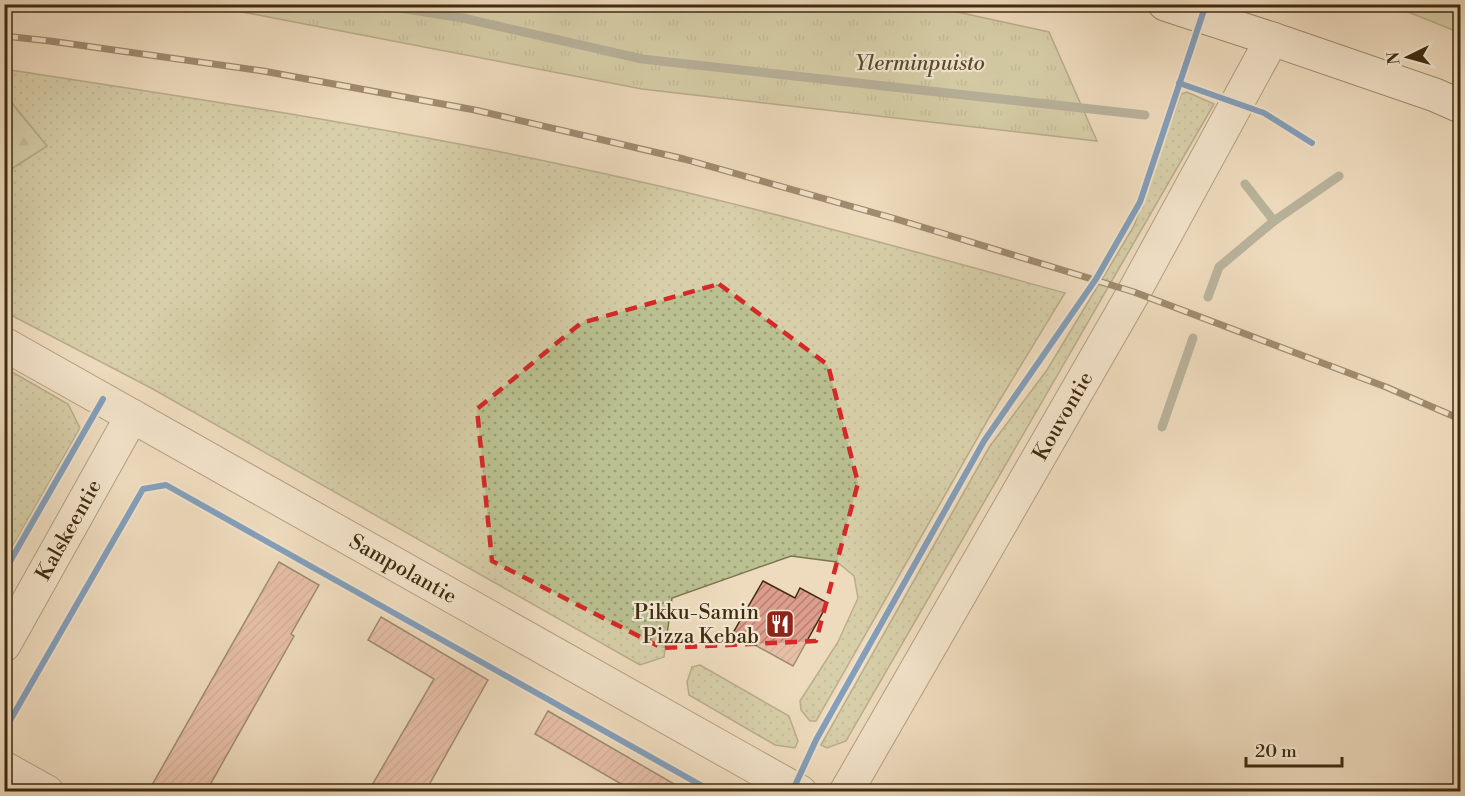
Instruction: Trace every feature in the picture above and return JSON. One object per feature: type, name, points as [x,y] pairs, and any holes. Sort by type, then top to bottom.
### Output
[{"type":"street","points":[[1165,4],[1435,95],[1461,106]]},
{"type":"street","name":"Kouvontie","points":[[846,792],[1134,292],[1272,39]]},
{"type":"street","name":"Sampolantie","points":[[4,344],[760,781],[800,792]]},
{"type":"street","name":"Kalskeentie","points":[[4,645],[132,416]]},
{"type":"street","points":[[4,768],[47,792]]},
{"type":"highlighted area","points":[[719,284],[828,365],[858,483],[816,641],[662,648],[492,561],[477,409],[581,323]]},
{"type":"green space","name":"Ylerminpuisto","points":[[921,4],[1049,32],[1097,141],[642,89],[206,5]]},
{"type":"green space","points":[[1391,5],[1460,5],[1460,33]]},
{"type":"green space","points":[[4,69],[306,117],[531,158],[664,187],[779,216],[1065,293],[990,416],[816,721],[810,721],[801,710],[800,701],[838,642],[858,598],[854,576],[837,562],[791,556],[672,598],[664,657],[640,665],[151,388],[5,312],[5,173],[47,146],[5,94]]},
{"type":"green space","points":[[1187,92],[1214,104],[846,741],[827,748],[821,745],[990,446],[1047,370],[1134,226],[1181,94]]},
{"type":"green space","points":[[4,94],[47,146],[5,173],[4,173]]},
{"type":"green space","points":[[5,368],[68,404],[80,428],[5,560]]},
{"type":"green space","points":[[700,665],[789,716],[798,741],[795,748],[775,745],[689,695],[687,682],[692,667]]},
{"type":"building","points":[[279,562],[319,585],[291,634],[294,636],[206,792],[148,792]]},
{"type":"building","points":[[763,581],[795,598],[800,588],[828,603],[793,666],[733,633]]},
{"type":"building","points":[[381,617],[488,680],[425,792],[368,792],[434,679],[368,640]]},
{"type":"building","points":[[548,711],[688,792],[635,792],[535,734]]},
{"type":"waterway","points":[[374,4],[463,18],[642,59],[1145,115]]},
{"type":"waterway","points":[[1274,221],[1339,176]]},
{"type":"waterway","points":[[1208,297],[1219,267],[1274,221],[1245,184]]},
{"type":"waterway","points":[[1162,427],[1193,338]]},
{"type":"railway","points":[[4,36],[263,71],[475,110],[684,159],[896,219],[1134,292],[1386,387],[1460,419]]},
{"type":"cycle path","points":[[792,792],[816,740],[984,441],[1096,279],[1140,202],[1206,4]]},
{"type":"cycle path","points":[[1179,83],[1264,113],[1312,143]]},
{"type":"cycle path","points":[[4,572],[103,399]]},
{"type":"cycle path","points":[[4,731],[143,489],[166,485],[713,792]]},
{"type":"place","name":"Pikku-Samin Pizza Kebab","points":[[780,624]]}]
